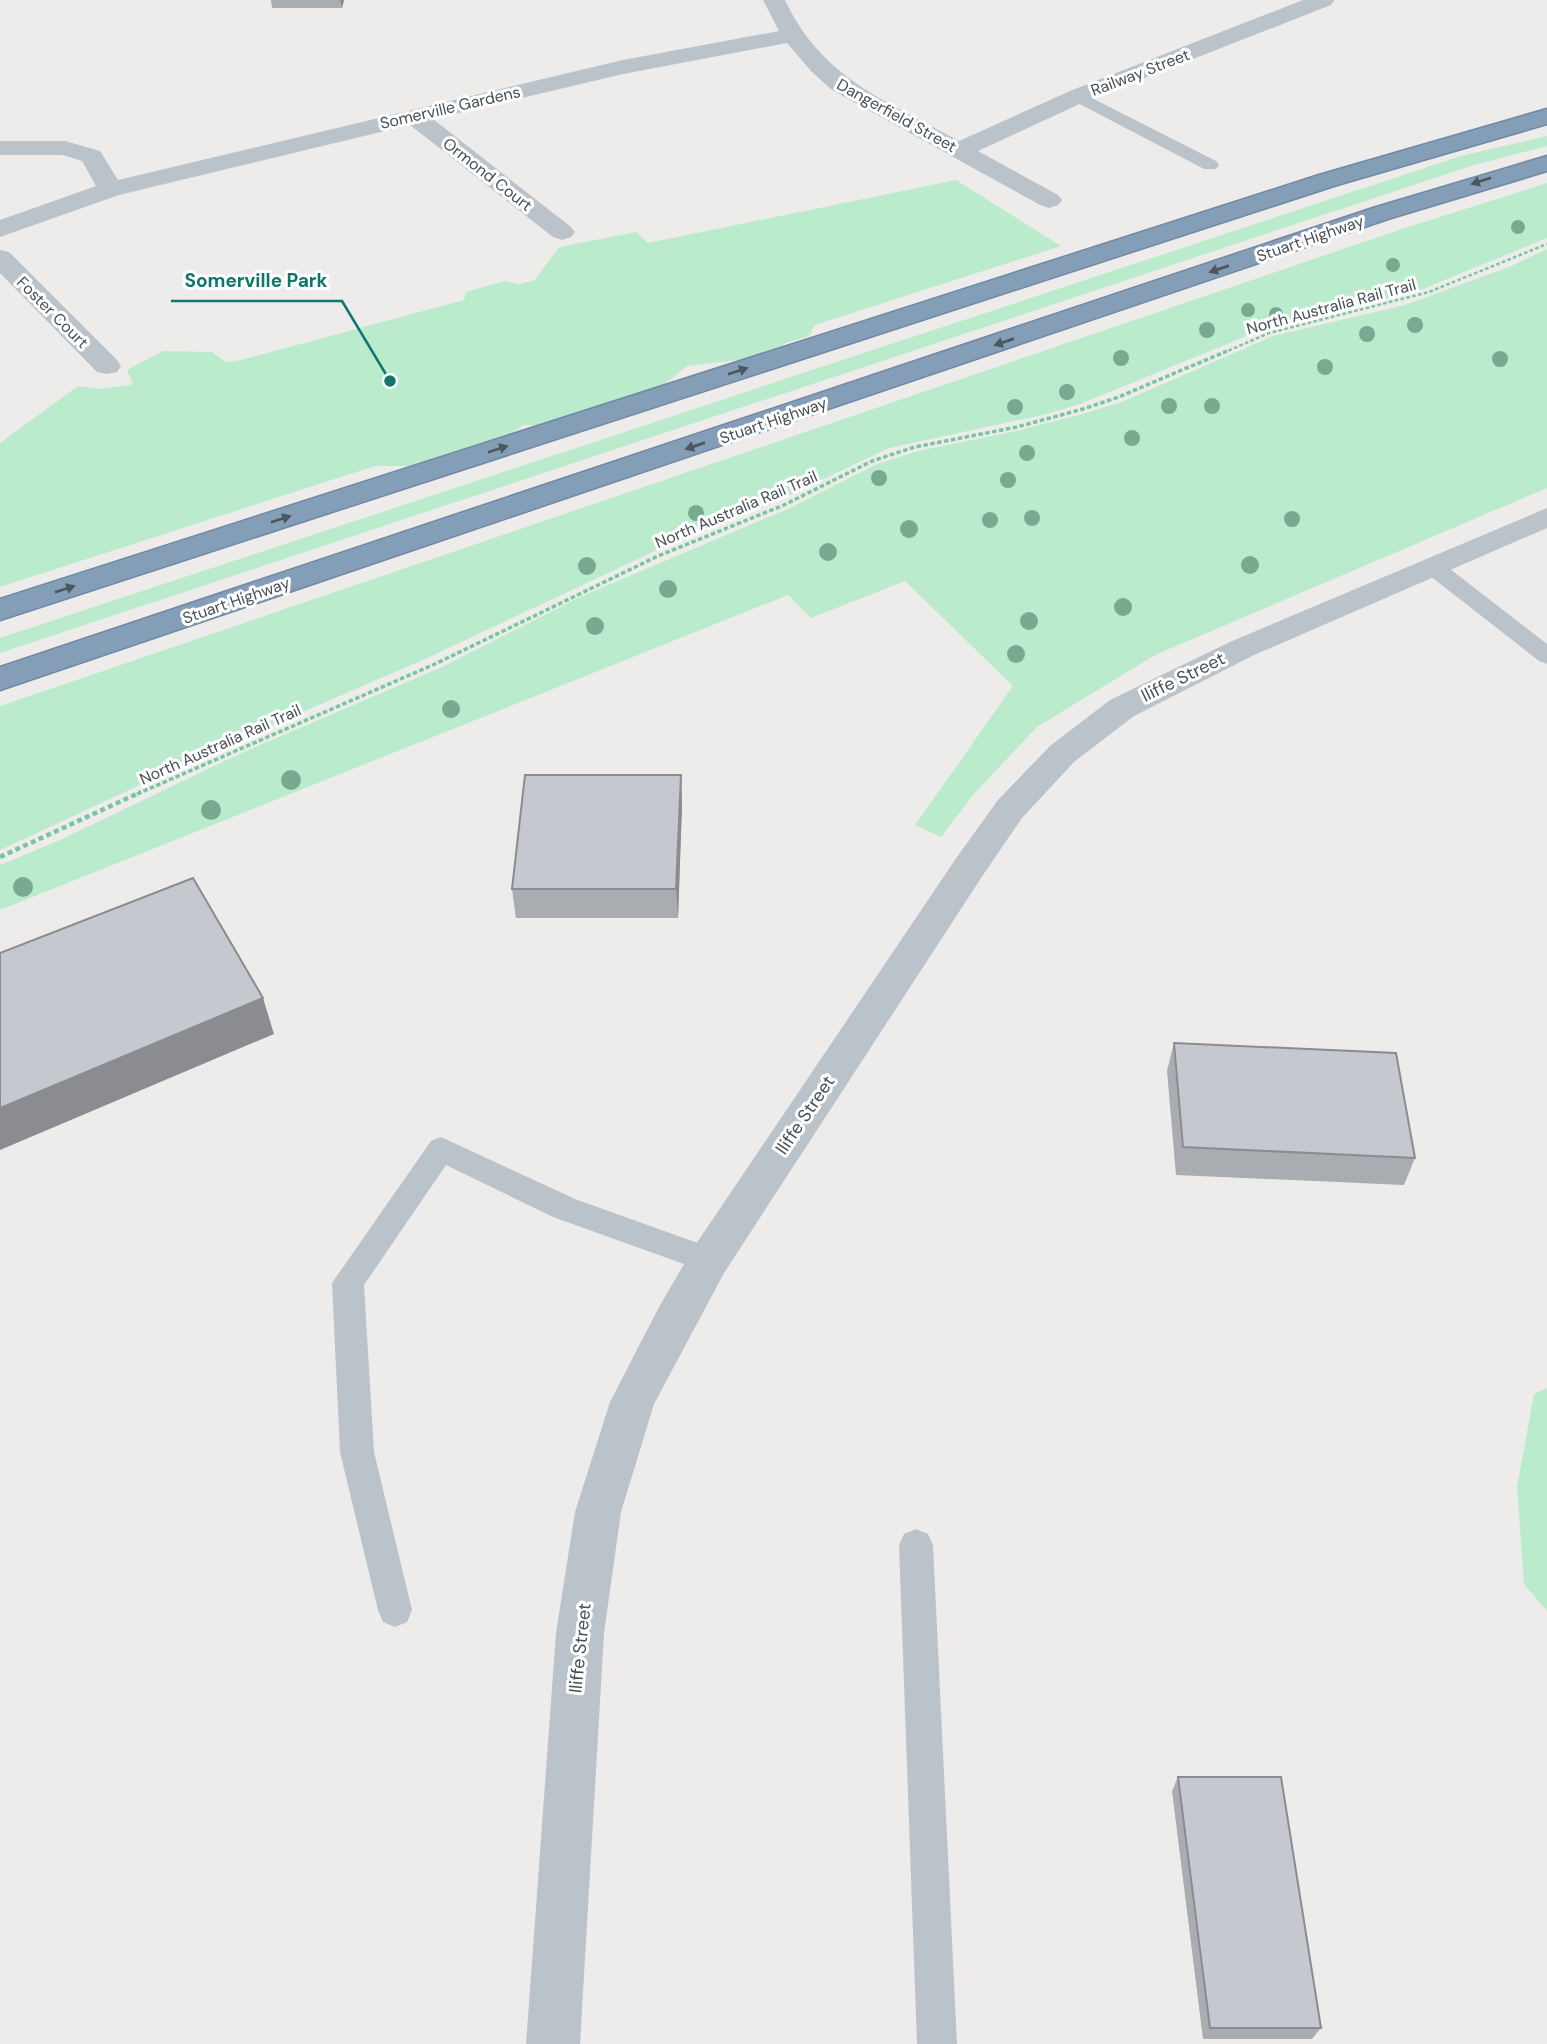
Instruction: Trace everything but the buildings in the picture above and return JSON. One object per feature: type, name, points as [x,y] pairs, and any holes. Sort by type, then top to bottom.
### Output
[{"type":"highway","points":[[0,610],[1328,180],[1547,116]]},
{"type":"highway","name":"Stuart Highway","points":[[0,679],[1369,218],[1547,163]]},
{"type":"street","name":"Dangerfield Street","points":[[774,0],[792,35],[824,72],[840,85],[1049,200]]},
{"type":"street","name":"Railway Street","points":[[959,150],[1078,96],[1323,0]]},
{"type":"street","name":"Somerville Gardens","points":[[0,229],[111,189],[681,54],[792,35]]},
{"type":"street","name":"Ormond Court","points":[[414,116],[562,232]]},
{"type":"street","points":[[0,148],[65,148],[91,156],[111,189]]},
{"type":"street","name":"Foster Court","points":[[0,258],[107,366]]},
{"type":"street","name":"Iliffe Street","points":[[554,2044],[580,1633],[598,1512],[632,1402],[674,1320],[709,1260],[1010,808],[1062,754],[1122,708],[1183,676],[1547,517]]},
{"type":"lane","points":[[1078,96],[1210,165]]},
{"type":"lane","points":[[1433,567],[1547,656]]},
{"type":"lane","points":[[395,1611],[357,1452],[348,1283],[441,1149],[564,1208],[709,1260]]},
{"type":"lane","points":[[916,1545],[937,2044]]},
{"type":"path","name":"North Australia Rail Trail","points":[[0,857],[233,750],[435,664],[658,556],[784,505],[872,461],[915,447],[1017,427],[1083,409],[1116,398],[1269,333],[1429,292],[1547,244]]},
{"type":"green space","points":[[1547,136],[1547,146],[1474,165],[0,653],[0,638],[1461,156]]},
{"type":"green space","points":[[956,180],[1061,246],[815,325],[809,336],[785,343],[773,356],[687,366],[660,388],[600,427],[524,425],[500,440],[463,471],[424,466],[375,466],[0,587],[0,443],[78,386],[100,389],[131,385],[127,370],[163,351],[212,352],[226,362],[241,360],[464,300],[466,292],[504,281],[520,284],[535,280],[559,247],[636,232],[648,243]]},
{"type":"green space","points":[[1547,183],[1547,238],[1423,289],[1264,329],[1080,404],[1047,414],[889,448],[777,501],[653,552],[425,659],[224,746],[0,850],[0,706],[1402,229]]},
{"type":"green space","points":[[1547,249],[1547,488],[1155,655],[1037,727],[973,795],[941,837],[915,825],[1013,686],[905,581],[811,618],[788,595],[0,910],[0,865],[60,840],[235,756],[442,667],[582,596],[790,508],[877,464],[918,451],[1090,412],[1124,401],[1273,336],[1405,305],[1509,267]]},
{"type":"green space","points":[[1547,1388],[1547,1611],[1524,1584],[1517,1487],[1534,1394]]},
{"type":"place","name":"Somerville Park","points":[[390,381]]}]
